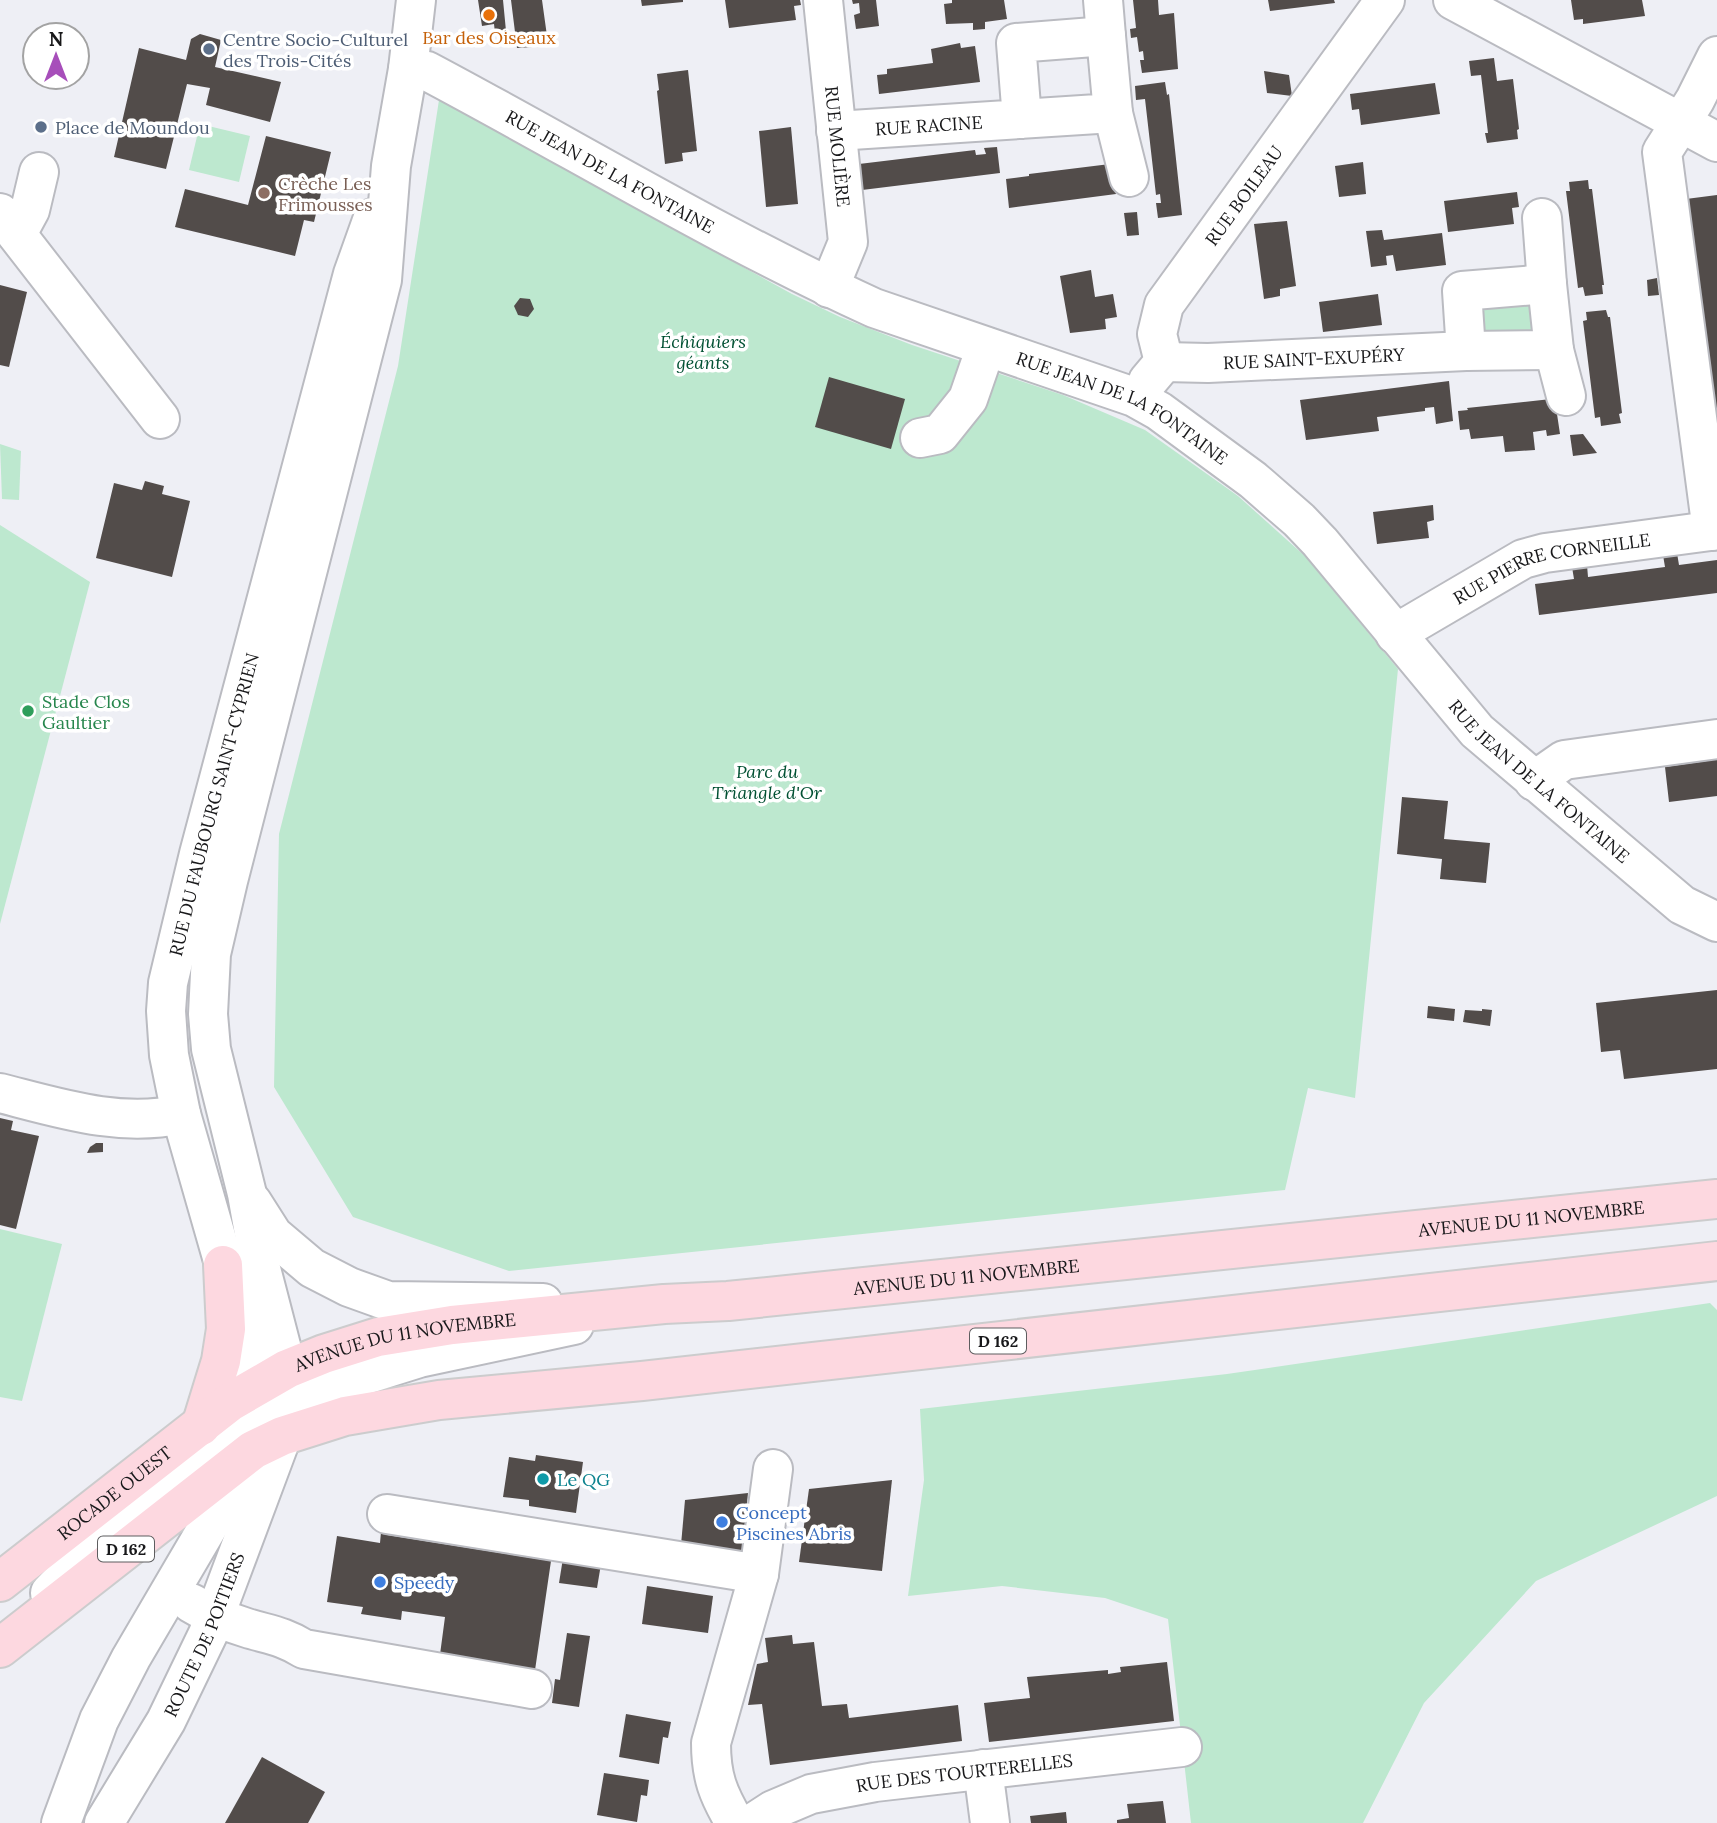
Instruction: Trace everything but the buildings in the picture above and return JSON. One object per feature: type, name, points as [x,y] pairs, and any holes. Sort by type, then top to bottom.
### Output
[{"type":"main road","name":"AVENUE DU 11 NOVEMBRE","points":[[264,1409],[324,1354],[378,1337],[452,1325],[664,1304],[740,1300],[1717,1199]]},
{"type":"main road","name":"D 162","points":[[0,1646],[264,1409],[345,1416],[439,1399],[642,1381],[1717,1261]]},
{"type":"main road","points":[[201,1426],[221,1361],[226,1329],[223,1265]]},
{"type":"main road","name":"ROCADE OUEST","points":[[0,1582],[201,1426],[264,1409]]},
{"type":"street","name":"RUE DU FAUBOURG SAINT-CYPRIEN","points":[[264,1409],[259,1261],[247,1194],[215,1070],[208,1014],[211,954],[382,280],[391,166],[408,69],[416,0]]},
{"type":"street","name":"RUE MOLIÈRE","points":[[823,0],[848,242],[829,288]]},
{"type":"street","name":"RUE BOILEAU","points":[[1164,362],[1157,334],[1164,305],[1385,0]]},
{"type":"street","points":[[1453,0],[1717,142]]},
{"type":"street","points":[[1022,119],[1016,43],[1105,18],[1113,113],[1129,177]]},
{"type":"street","points":[[1714,530],[1662,152],[1717,56]]},
{"type":"street","name":"RUE JEAN DE LA FONTAINE","points":[[408,69],[427,71],[437,76],[782,265],[829,288],[874,308],[1134,397],[1159,411],[1253,480],[1299,520],[1477,731],[1682,905],[1717,922]]},
{"type":"street","name":"RUE RACINE","points":[[836,131],[1113,113]]},
{"type":"street","name":"RUE DU FAUBOURG SAINT-CYPRIEN","points":[[264,1409],[181,1114],[169,1055],[166,1011],[168,983],[199,854],[353,274],[391,166]]},
{"type":"street","points":[[40,172],[30,210],[8,224],[160,419]]},
{"type":"street","points":[[1542,218],[1554,350],[1566,396]]},
{"type":"street","points":[[1466,351],[1462,291],[1546,284]]},
{"type":"street","points":[[920,438],[940,434],[968,399],[986,347]]},
{"type":"street","name":"RUE SAINT-EXUPÉRY","points":[[1164,362],[1208,363],[1466,351],[1554,350]]},
{"type":"street","points":[[1134,397],[1164,362]]},
{"type":"street","name":"RUE PIERRE CORNEILLE","points":[[1395,634],[1523,559],[1545,553],[1714,530]]},
{"type":"street","points":[[1534,781],[1564,760],[1717,739]]},
{"type":"street","points":[[199,854],[214,867],[214,889],[199,962],[199,1002],[208,1014]]},
{"type":"street","points":[[0,1093],[112,1118],[164,1118],[181,1114]]},
{"type":"street","points":[[247,1194],[273,1235],[312,1268],[349,1287],[388,1301],[664,1304]]},
{"type":"street","points":[[61,1823],[99,1720],[131,1658],[171,1592],[264,1409]]},
{"type":"street","name":"ROUTE DE POITIERS","points":[[104,1823],[166,1721],[214,1617],[264,1409]]},
{"type":"street","points":[[735,1823],[722,1800],[711,1769],[710,1743],[759,1574],[773,1469]]},
{"type":"street","points":[[387,1514],[759,1574]]},
{"type":"street","points":[[171,1592],[214,1617],[286,1638],[304,1649],[532,1689]]},
{"type":"street","name":"RUE DES TOURTERELLES","points":[[753,1823],[773,1810],[811,1794],[874,1782],[1182,1747]]},
{"type":"street","points":[[983,1769],[990,1823]]},
{"type":"green space","name":"Parc du Triangle d'Or","points":[[439,100],[792,294],[840,317],[912,345],[1063,395],[1145,430],[1238,496],[1306,557],[1398,669],[1355,1098],[1308,1088],[1285,1190],[509,1271],[353,1217],[274,1087],[279,834],[398,366]]},
{"type":"green space","points":[[200,124],[250,136],[239,182],[189,170]]},
{"type":"green space","points":[[1542,292],[1545,341],[1471,346],[1469,296]]},
{"type":"green space","points":[[0,444],[21,451],[19,500],[2,499]]},
{"type":"green space","name":"Stade Clos Gaultier","points":[[0,525],[90,582],[0,924]]},
{"type":"green space","points":[[0,1229],[62,1244],[22,1401],[0,1397]]},
{"type":"green space","points":[[1710,1303],[1717,1310],[1717,1496],[1536,1581],[1424,1703],[1363,1823],[1191,1823],[1168,1619],[1105,1598],[1002,1586],[908,1596],[924,1480],[920,1409],[1227,1374]]},
{"type":"place","name":"Bar des Oiseaux","points":[[489,15]]},
{"type":"place","name":"Centre Socio-Culturel des Trois-Cités","points":[[209,49]]},
{"type":"place","name":"Place de Moundou","points":[[41,127]]},
{"type":"place","name":"Crèche Les Frimousses","points":[[264,193]]},
{"type":"place","name":"Stade Clos Gaultier","points":[[28,711]]},
{"type":"place","name":"Le QG","points":[[543,1479]]},
{"type":"place","name":"Concept Piscines Abris","points":[[722,1522]]},
{"type":"place","name":"Speedy","points":[[380,1582]]},
{"type":"park label","name":"Échiquiers géants","points":[[703,351]]}]
